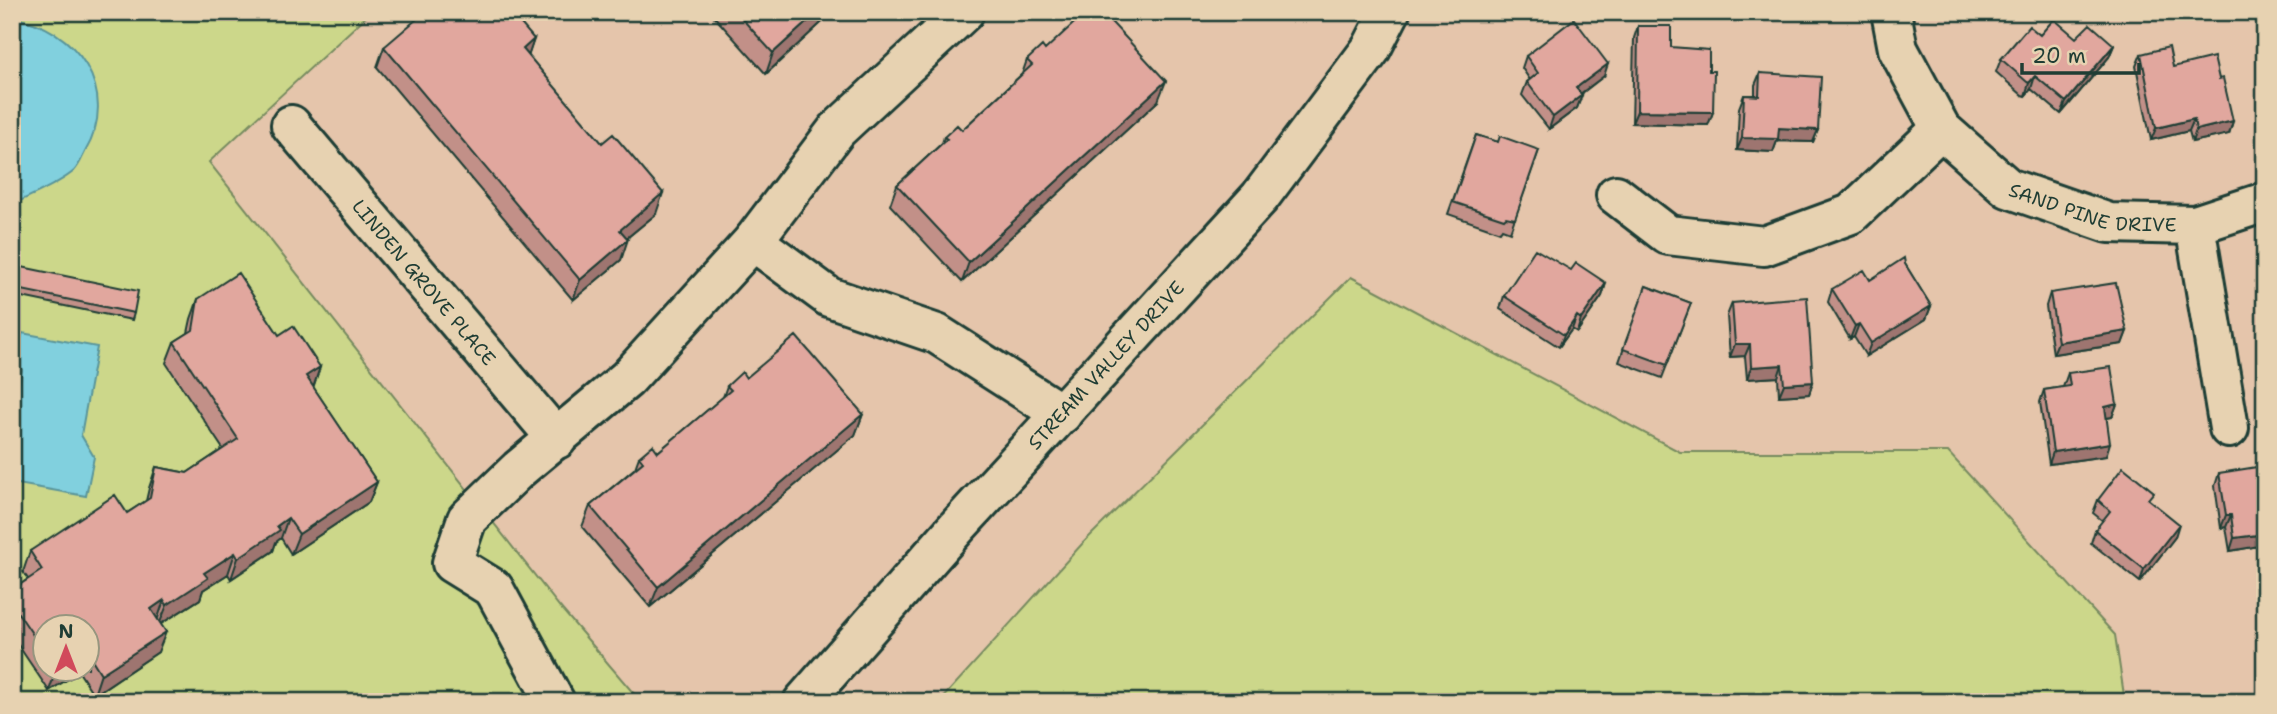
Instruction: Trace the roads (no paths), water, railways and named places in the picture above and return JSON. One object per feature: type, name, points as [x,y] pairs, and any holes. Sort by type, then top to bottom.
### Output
[{"type":"street","points":[[555,702],[494,589],[452,563],[467,519],[519,469],[627,379],[753,241],[837,130],[964,12]]},
{"type":"street","name":"STREAM VALLEY DRIVE","points":[[803,702],[1260,197],[1371,49],[1390,12]]},
{"type":"street","name":"SAND PINE DRIVE","points":[[1891,12],[1898,49],[1941,129],[2008,187],[2109,223],[2195,225],[2265,202]]},
{"type":"street","name":"LINDEN GROVE PLACE","points":[[291,125],[557,439]]},
{"type":"street","points":[[1616,195],[1668,235],[1764,246],[1851,214],[1941,129]]},
{"type":"street","points":[[2195,225],[2229,428]]},
{"type":"street","points":[[753,241],[829,297],[937,334],[1062,414]]},
{"type":"water","points":[[12,18],[35,24],[56,34],[73,48],[95,85],[98,107],[95,129],[76,169],[52,185],[12,205]]},
{"type":"water","points":[[22,333],[97,347],[81,435],[94,457],[86,496],[12,483],[12,421],[22,370],[17,363]]}]
